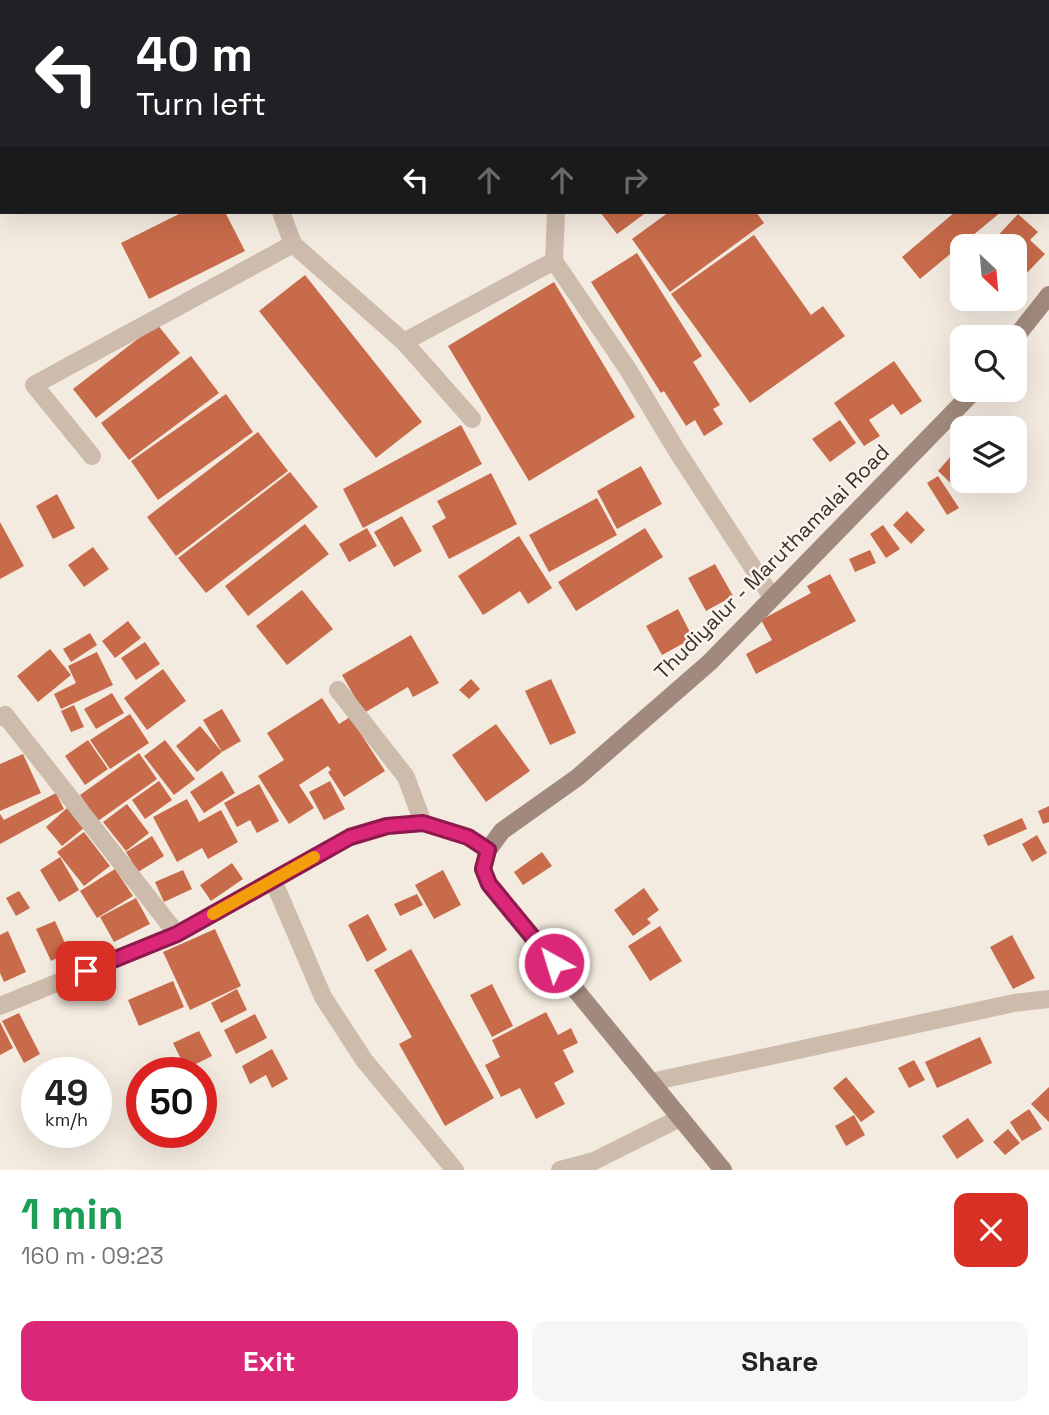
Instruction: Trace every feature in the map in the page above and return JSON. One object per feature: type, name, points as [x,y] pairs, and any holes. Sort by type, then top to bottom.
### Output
[{"type":"main road","points":[[1025,325],[1049,295]]},
{"type":"main road","name":"Thudiyalur - Maruthamalai Road","points":[[488,850],[502,831],[578,777],[710,662],[963,402]]},
{"type":"main road","points":[[488,850],[483,869],[489,884],[723,1170]]},
{"type":"street","points":[[282,214],[293,244],[404,342],[472,419]]},
{"type":"street","points":[[556,214],[554,261],[627,368],[677,451],[772,597]]},
{"type":"street","points":[[92,456],[34,385],[293,244]]},
{"type":"street","points":[[404,342],[554,261]]},
{"type":"street","points":[[338,690],[406,776],[423,823]]},
{"type":"street","points":[[0,717],[5,715],[177,934]]},
{"type":"street","points":[[0,1006],[177,934],[350,837],[387,826],[423,823],[468,837],[488,850]]},
{"type":"street","points":[[273,880],[323,997],[364,1060],[455,1170]]},
{"type":"street","points":[[651,1082],[1014,1003],[1049,999]]},
{"type":"street","points":[[560,1170],[594,1166],[680,1118]]},
{"type":"building","points":[[179,214],[226,214],[245,251],[149,299],[121,243]]},
{"type":"building","points":[[602,214],[644,214],[617,234]]},
{"type":"building","points":[[666,214],[757,214],[764,223],[670,292],[632,239]]},
{"type":"building","points":[[953,214],[999,214],[974,234],[950,234],[950,254],[920,279],[902,257]]},
{"type":"building","points":[[1018,214],[1038,232],[1030,240],[1045,254],[1027,273],[1027,234],[999,234]]},
{"type":"building","points":[[754,235],[811,315],[823,306],[845,336],[750,403],[671,294]]},
{"type":"building","points":[[637,253],[702,356],[693,362],[720,405],[713,409],[723,424],[704,436],[695,420],[686,426],[664,391],[661,393],[591,282]]},
{"type":"building","points":[[305,275],[422,422],[376,458],[259,311]]},
{"type":"building","points":[[554,282],[635,417],[529,481],[448,346]]},
{"type":"building","points":[[157,324],[180,353],[96,418],[73,389]]},
{"type":"building","points":[[191,356],[219,393],[129,460],[101,423]]},
{"type":"building","points":[[894,361],[922,401],[901,415],[893,404],[869,420],[880,436],[864,446],[834,403]]},
{"type":"building","points":[[226,394],[253,432],[158,500],[131,461]]},
{"type":"building","points":[[840,420],[856,443],[830,462],[812,439]]},
{"type":"building","points":[[461,425],[482,464],[363,528],[343,489]]},
{"type":"building","points":[[258,432],[288,471],[176,556],[147,517]]},
{"type":"building","points":[[950,457],[950,482],[938,471]]},
{"type":"building","points":[[641,466],[662,504],[617,529],[597,491]]},
{"type":"building","points":[[290,472],[318,507],[206,593],[178,558]]},
{"type":"building","points":[[491,473],[517,524],[449,559],[432,526],[446,518],[437,501]]},
{"type":"building","points":[[938,476],[959,508],[947,515],[927,483]]},
{"type":"building","points":[[57,494],[75,528],[53,539],[36,506]]},
{"type":"building","points":[[597,498],[617,535],[549,572],[529,535]]},
{"type":"building","points":[[907,511],[925,530],[911,544],[893,525]]},
{"type":"building","points":[[402,516],[422,551],[394,567],[374,532]]},
{"type":"building","points":[[0,522],[24,566],[0,579]]},
{"type":"building","points":[[305,524],[329,554],[248,616],[225,586]]},
{"type":"building","points":[[883,525],[900,549],[886,558],[870,534]]},
{"type":"building","points":[[367,528],[377,546],[349,562],[339,544]]},
{"type":"building","points":[[645,528],[663,557],[576,611],[558,582]]},
{"type":"building","points":[[519,536],[552,588],[528,604],[520,591],[483,615],[458,576]]},
{"type":"building","points":[[93,547],[109,569],[84,587],[68,565]]},
{"type":"building","points":[[870,550],[876,563],[855,572],[849,559]]},
{"type":"building","points":[[715,564],[733,596],[706,611],[688,578]]},
{"type":"building","points":[[830,574],[856,621],[756,674],[746,654],[772,640],[761,620],[811,593],[807,586]]},
{"type":"building","points":[[302,590],[333,629],[287,665],[256,626]]},
{"type":"building","points":[[678,609],[693,638],[662,655],[646,626]]},
{"type":"building","points":[[128,621],[141,638],[115,658],[102,641]]},
{"type":"building","points":[[90,633],[97,645],[71,662],[63,649]]},
{"type":"building","points":[[411,635],[439,683],[413,697],[408,687],[364,713],[342,675]]},
{"type":"building","points":[[145,642],[160,664],[136,680],[121,658]]},
{"type":"building","points":[[50,649],[71,675],[38,702],[17,676]]},
{"type":"building","points":[[97,652],[113,685],[61,709],[54,694],[76,683],[68,666]]},
{"type":"building","points":[[163,669],[186,701],[147,730],[124,698]]},
{"type":"building","points":[[471,679],[480,689],[469,699],[459,690]]},
{"type":"building","points":[[551,679],[576,733],[550,745],[525,691]]},
{"type":"building","points":[[112,693],[124,713],[96,729],[84,709]]},
{"type":"building","points":[[322,698],[339,724],[350,717],[385,771],[344,797],[328,772],[331,770],[328,766],[299,785],[314,808],[289,824],[258,776],[284,760],[267,733]]},
{"type":"building","points":[[74,705],[84,727],[71,732],[61,711]]},
{"type":"building","points":[[222,709],[241,741],[222,752],[203,720]]},
{"type":"building","points":[[130,714],[149,743],[110,769],[90,740]]},
{"type":"building","points":[[496,724],[530,771],[486,802],[452,755]]},
{"type":"building","points":[[200,726],[222,752],[197,772],[176,746]]},
{"type":"building","points":[[88,740],[108,769],[85,785],[65,756]]},
{"type":"building","points":[[165,740],[195,779],[174,795],[144,756]]},
{"type":"building","points":[[139,753],[157,779],[98,821],[80,795]]},
{"type":"building","points":[[23,754],[41,793],[0,811],[0,764]]},
{"type":"building","points":[[222,771],[235,793],[204,813],[190,792]]},
{"type":"building","points":[[159,781],[172,800],[145,819],[132,800]]},
{"type":"building","points":[[330,781],[345,809],[324,820],[309,792]]},
{"type":"building","points":[[259,784],[279,821],[257,833],[250,820],[237,827],[224,803]]},
{"type":"building","points":[[56,793],[64,809],[0,844],[0,814],[4,820]]},
{"type":"building","points":[[187,799],[199,822],[221,810],[238,842],[208,859],[202,848],[177,862],[153,817]]},
{"type":"building","points":[[127,804],[149,833],[126,851],[103,822]]},
{"type":"building","points":[[1049,806],[1049,822],[1043,824],[1038,811]]},
{"type":"building","points":[[67,808],[84,828],[62,846],[46,827]]},
{"type":"building","points":[[1022,818],[1027,829],[988,846],[983,835]]},
{"type":"building","points":[[84,832],[110,866],[84,886],[57,852]]},
{"type":"building","points":[[1037,835],[1047,853],[1032,862],[1022,844]]},
{"type":"building","points":[[152,836],[164,856],[138,872],[126,852]]},
{"type":"building","points":[[542,852],[552,866],[523,885],[514,872]]},
{"type":"building","points":[[60,857],[79,890],[59,902],[40,870]]},
{"type":"building","points":[[232,863],[243,879],[211,901],[200,885]]},
{"type":"building","points":[[115,869],[133,896],[97,918],[80,891]]},
{"type":"building","points":[[183,870],[192,889],[164,902],[155,882]]},
{"type":"building","points":[[443,870],[461,905],[434,919],[415,885]]},
{"type":"building","points":[[644,888],[659,910],[647,919],[651,923],[633,936],[614,910]]},
{"type":"building","points":[[19,891],[30,908],[16,916],[6,898]]},
{"type":"building","points":[[417,894],[423,905],[400,916],[394,904]]},
{"type":"building","points":[[136,898],[150,924],[114,942],[100,917]]},
{"type":"building","points":[[368,914],[387,950],[367,962],[348,925]]},
{"type":"building","points":[[55,921],[69,952],[51,961],[36,929]]},
{"type":"building","points":[[660,926],[682,961],[650,981],[628,946]]},
{"type":"building","points":[[215,929],[241,986],[190,1010],[163,952]]},
{"type":"building","points":[[8,931],[26,972],[4,982],[0,973],[0,935]]},
{"type":"building","points":[[1012,935],[1035,978],[1013,989],[990,947]]},
{"type":"building","points":[[411,949],[494,1098],[445,1126],[399,1044],[412,1037],[374,970]]},
{"type":"building","points":[[173,981],[184,1007],[139,1026],[128,1000]]},
{"type":"building","points":[[492,984],[513,1026],[492,1037],[470,995]]},
{"type":"building","points":[[237,989],[247,1010],[221,1023],[211,1003]]},
{"type":"building","points":[[546,1012],[558,1035],[571,1028],[578,1043],[563,1050],[574,1072],[554,1083],[565,1104],[536,1119],[520,1088],[501,1097],[485,1065],[500,1057],[492,1040]]},
{"type":"building","points":[[19,1013],[40,1054],[21,1057],[2,1021]]},
{"type":"building","points":[[255,1014],[267,1038],[236,1054],[224,1030]]},
{"type":"building","points":[[0,1022],[13,1048],[0,1055]]},
{"type":"building","points":[[199,1031],[212,1056],[180,1057],[173,1043]]},
{"type":"building","points":[[980,1037],[992,1063],[937,1088],[925,1062]]},
{"type":"building","points":[[272,1049],[288,1079],[272,1088],[266,1075],[250,1084],[242,1066]]},
{"type":"building","points":[[914,1060],[925,1080],[909,1088],[898,1068]]},
{"type":"building","points":[[846,1077],[875,1112],[861,1122],[833,1088]]},
{"type":"building","points":[[1049,1087],[1049,1122],[1031,1104]]},
{"type":"building","points":[[1029,1109],[1042,1129],[1022,1141],[1010,1122]]},
{"type":"building","points":[[854,1115],[865,1135],[846,1146],[835,1126]]},
{"type":"building","points":[[968,1118],[984,1141],[957,1159],[942,1136]]},
{"type":"building","points":[[1008,1129],[1020,1143],[1005,1155],[993,1142]]},
{"type":"slow traffic","points":[[213,914],[314,857]]},
{"type":"route","points":[[86,971],[177,934],[350,837],[387,826],[423,823],[468,837],[488,850],[483,869],[489,884],[554,963]]}]
